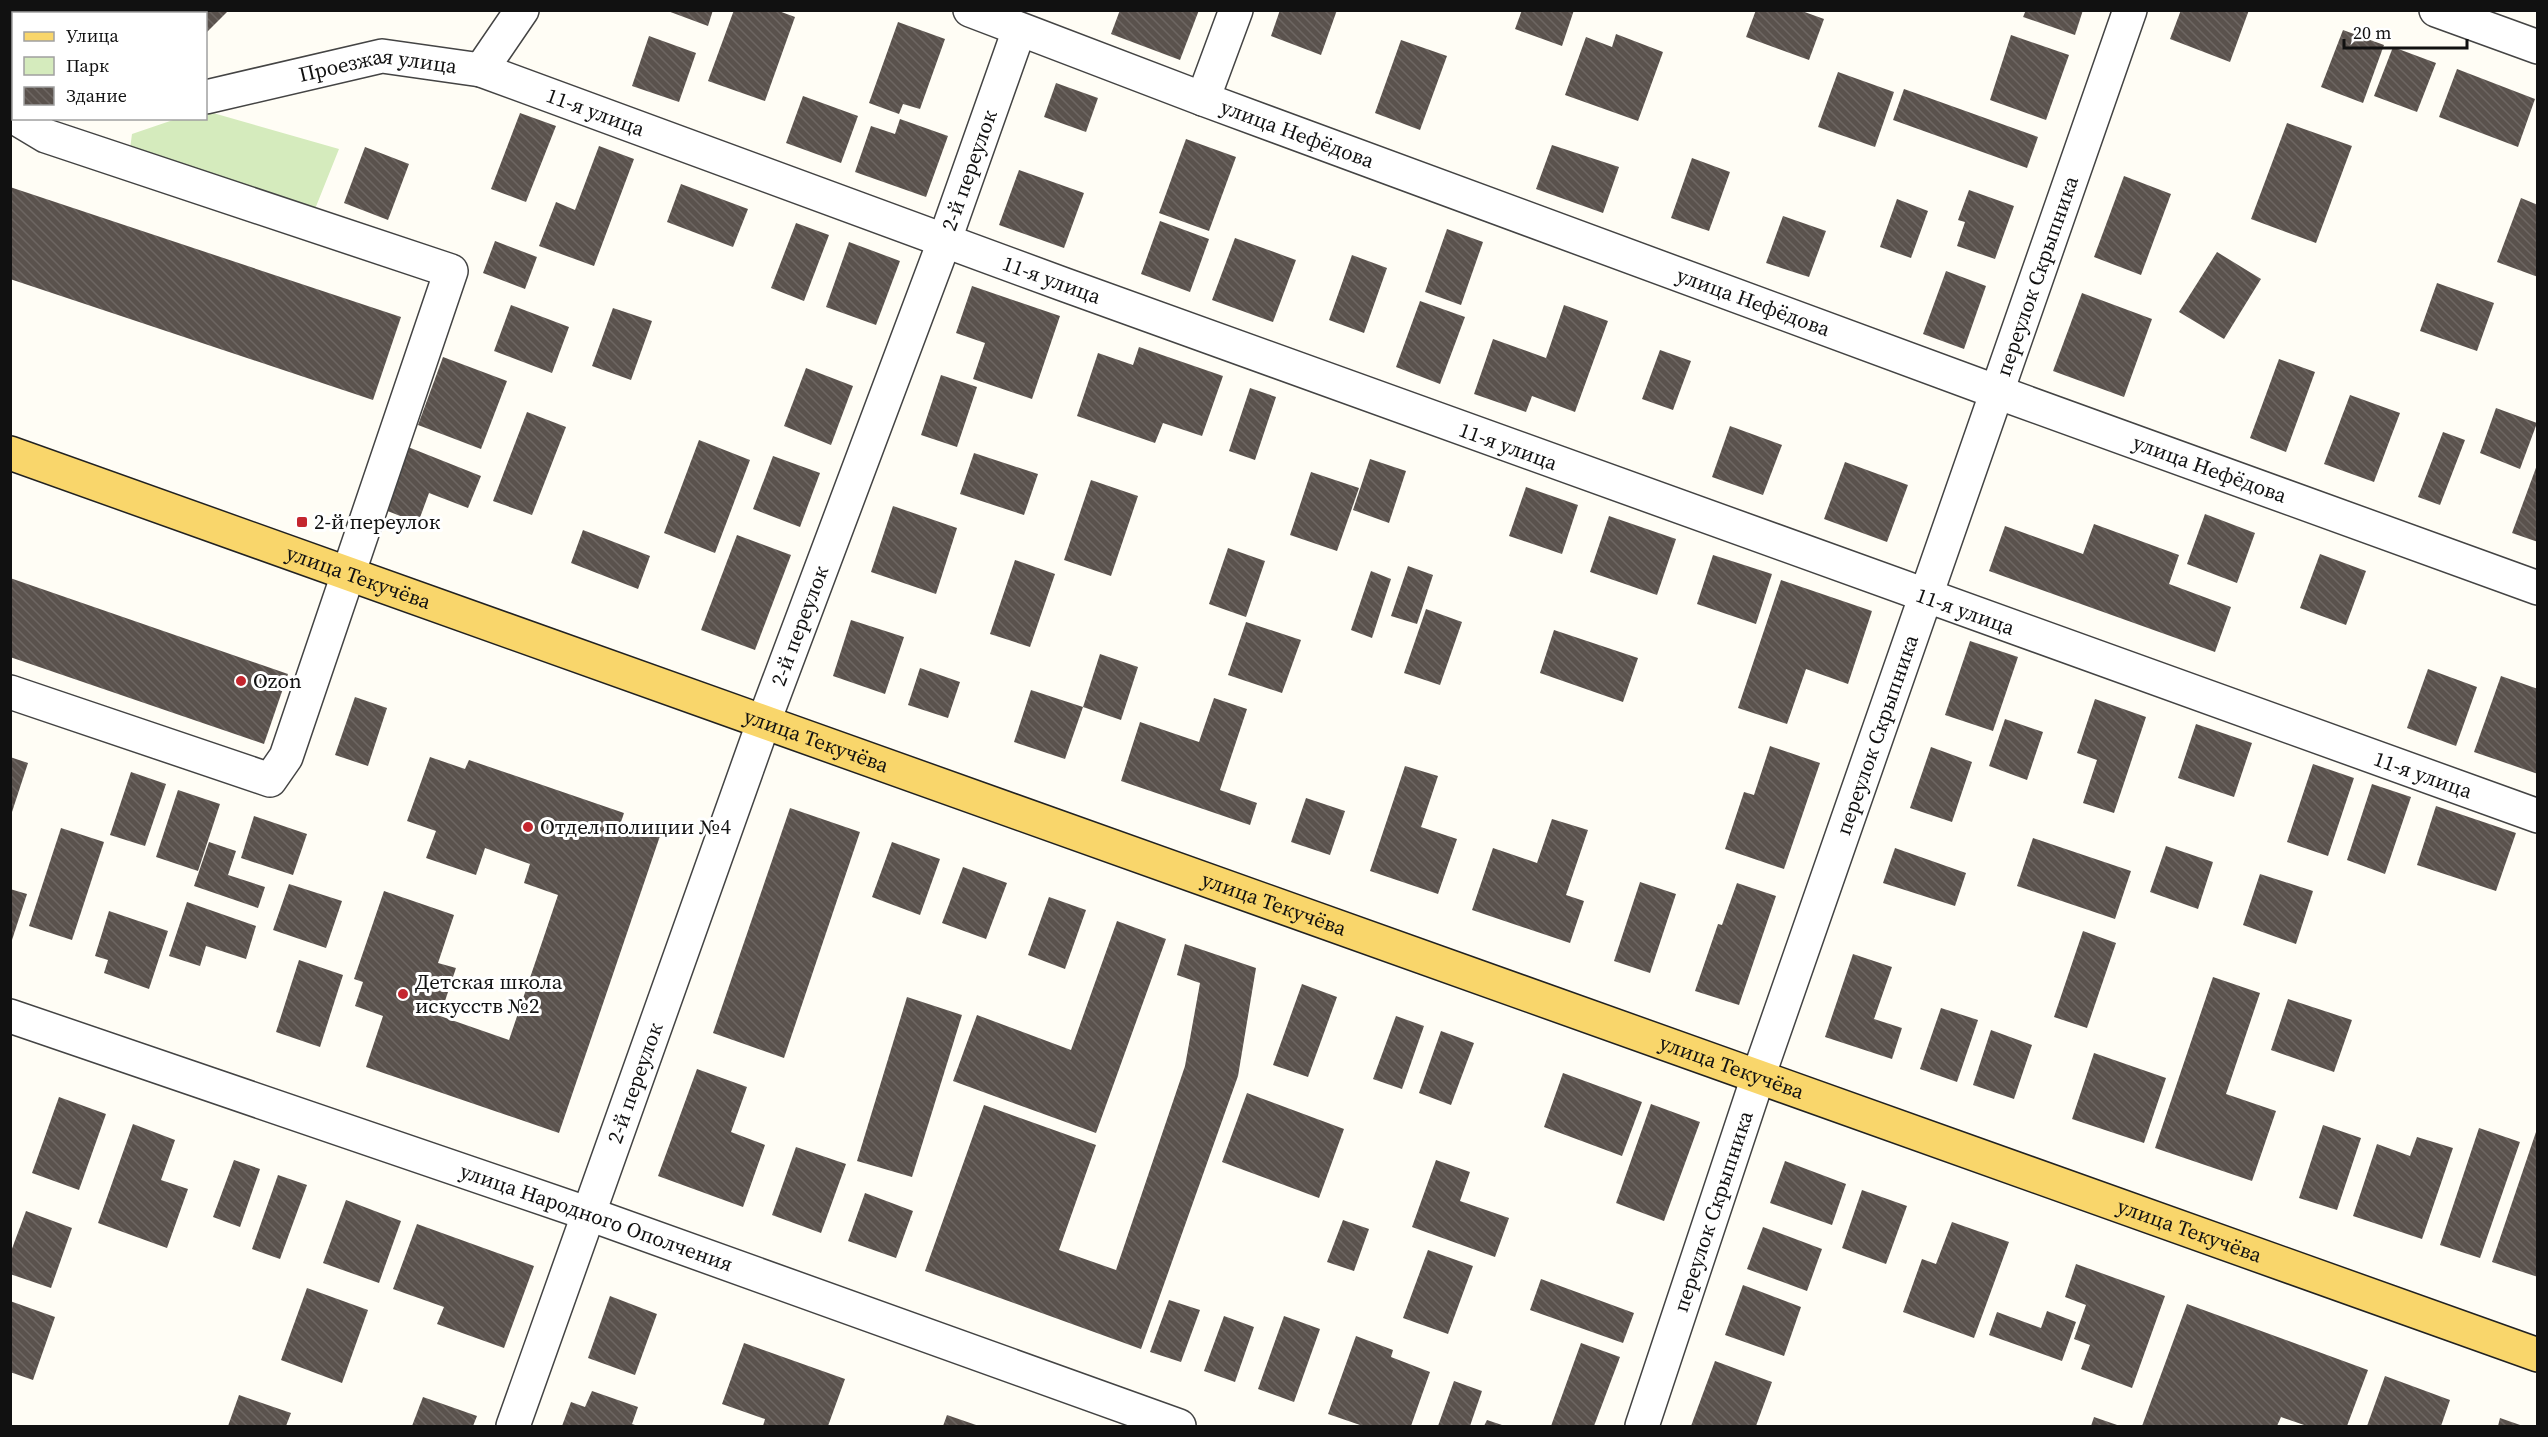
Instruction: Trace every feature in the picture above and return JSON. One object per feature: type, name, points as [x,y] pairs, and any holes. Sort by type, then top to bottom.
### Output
[{"type":"main road","name":"улица Текучёва","points":[[10,453],[348,576],[764,721],[2538,1355]]},
{"type":"street","name":"Проезжая улица","points":[[207,97],[382,56],[480,70],[522,10]]},
{"type":"street","name":"улица Нефёдова","points":[[970,10],[1203,99],[1997,392],[2538,588]]},
{"type":"street","points":[[1203,99],[1236,10]]},
{"type":"street","name":"переулок Скрыпника","points":[[1642,1426],[1758,1077],[1927,599],[2130,10]]},
{"type":"street","points":[[2436,10],[2538,47]]},
{"type":"street","name":"2-й переулок","points":[[513,1426],[764,721],[944,242],[1019,30]]},
{"type":"street","name":"11-я улица","points":[[480,70],[944,242],[1927,599],[2538,816]]},
{"type":"street","points":[[10,692],[270,780],[286,757],[451,271],[46,136],[18,120]]},
{"type":"street","name":"улица Народного Ополчения","points":[[10,1016],[589,1214],[1179,1426]]},
{"type":"green space","points":[[207,111],[339,149],[315,209],[130,149],[132,134],[173,120],[207,120]]},
{"type":"building","points":[[90,10],[229,10],[207,32],[207,12],[92,12]]},
{"type":"building","points":[[665,10],[713,10],[708,26]]},
{"type":"building","points":[[734,10],[776,10],[795,17],[765,101],[708,81]]},
{"type":"building","points":[[1120,10],[1199,10],[1180,60],[1111,34]]},
{"type":"building","points":[[1280,10],[1337,10],[1321,55],[1271,36]]},
{"type":"building","points":[[1522,10],[1574,10],[1562,46],[1515,29]]},
{"type":"building","points":[[1756,10],[1799,10],[1824,19],[1809,60],[1746,37]]},
{"type":"building","points":[[2026,10],[2083,10],[2075,35],[2023,17]]},
{"type":"building","points":[[2181,10],[2249,10],[2230,62],[2170,39]]},
{"type":"building","points":[[898,22],[945,39],[920,109],[903,104],[899,114],[869,103]]},
{"type":"building","points":[[2343,30],[2384,45],[2363,103],[2321,87]]},
{"type":"building","points":[[1616,34],[1663,52],[1638,121],[1565,95],[1586,37],[1612,47]]},
{"type":"building","points":[[2011,35],[2069,55],[2046,120],[1990,100]]},
{"type":"building","points":[[649,36],[696,53],[679,102],[632,86]]},
{"type":"building","points":[[1401,40],[1447,56],[1420,130],[1375,113]]},
{"type":"building","points":[[2393,47],[2436,63],[2417,112],[2374,96]]},
{"type":"building","points":[[2457,69],[2535,99],[2518,147],[2439,117]]},
{"type":"building","points":[[1838,72],[1894,92],[1875,147],[1818,127]]},
{"type":"building","points":[[1056,83],[1098,98],[1086,132],[1044,117]]},
{"type":"building","points":[[1904,89],[2038,137],[2027,168],[1893,120]]},
{"type":"building","points":[[803,96],[858,116],[841,163],[786,143]]},
{"type":"building","points":[[520,113],[556,126],[526,202],[491,189]]},
{"type":"building","points":[[900,119],[948,136],[926,197],[855,172],[871,126],[895,134]]},
{"type":"building","points":[[2287,123],[2352,146],[2316,243],[2251,219]]},
{"type":"building","points":[[1186,139],[1236,157],[1209,231],[1159,213]]},
{"type":"building","points":[[1552,145],[1619,167],[1603,213],[1536,189]]},
{"type":"building","points":[[599,146],[634,159],[594,266],[539,246],[556,202],[575,210]]},
{"type":"building","points":[[365,147],[409,164],[388,220],[344,203]]},
{"type":"building","points":[[1692,158],[1730,172],[1709,231],[1671,218]]},
{"type":"building","points":[[1019,170],[1084,193],[1064,248],[999,225]]},
{"type":"building","points":[[2124,176],[2171,194],[2141,275],[2094,257]]},
{"type":"building","points":[[681,184],[748,209],[733,247],[667,222]]},
{"type":"building","points":[[10,187],[401,317],[373,400],[10,279]]},
{"type":"building","points":[[1969,190],[2014,206],[1995,259],[1957,246],[1965,222],[1958,220]]},
{"type":"building","points":[[2521,198],[2538,205],[2538,277],[2497,262]]},
{"type":"building","points":[[1897,199],[1928,211],[1911,258],[1880,247]]},
{"type":"building","points":[[1783,216],[1826,231],[1809,277],[1766,263]]},
{"type":"building","points":[[1160,221],[1209,239],[1190,292],[1141,274]]},
{"type":"building","points":[[796,223],[829,235],[804,301],[771,288]]},
{"type":"building","points":[[1447,229],[1483,242],[1461,305],[1425,292]]},
{"type":"building","points":[[1235,238],[1296,260],[1273,322],[1212,300]]},
{"type":"building","points":[[495,241],[537,257],[525,289],[483,273]]},
{"type":"building","points":[[849,242],[900,261],[876,325],[826,307]]},
{"type":"building","points":[[2217,252],[2261,279],[2224,339],[2179,312]]},
{"type":"building","points":[[1352,255],[1387,268],[1364,333],[1329,320]]},
{"type":"building","points":[[1946,271],[1986,286],[1964,349],[1923,334]]},
{"type":"building","points":[[2437,283],[2494,303],[2477,351],[2420,331]]},
{"type":"building","points":[[972,286],[1060,316],[1032,399],[973,379],[985,343],[956,333]]},
{"type":"building","points":[[2082,293],[2152,319],[2124,397],[2053,371]]},
{"type":"building","points":[[1420,301],[1465,317],[1440,384],[1396,367]]},
{"type":"building","points":[[511,305],[569,327],[552,373],[494,351]]},
{"type":"building","points":[[1564,305],[1608,321],[1575,412],[1532,396],[1526,412],[1474,394],[1493,339],[1546,358]]},
{"type":"building","points":[[613,308],[652,321],[631,380],[592,366]]},
{"type":"building","points":[[1139,347],[1223,376],[1202,436],[1163,423],[1155,443],[1077,416],[1098,353],[1133,365]]},
{"type":"building","points":[[1660,350],[1691,361],[1673,410],[1642,399]]},
{"type":"building","points":[[443,357],[507,381],[481,449],[418,425]]},
{"type":"building","points":[[2279,359],[2315,372],[2286,452],[2250,438]]},
{"type":"building","points":[[806,368],[853,386],[831,445],[784,426]]},
{"type":"building","points":[[941,375],[977,387],[957,447],[921,435]]},
{"type":"building","points":[[1250,388],[1276,397],[1255,460],[1229,451]]},
{"type":"building","points":[[2350,395],[2400,413],[2374,482],[2324,464]]},
{"type":"building","points":[[2496,408],[2537,423],[2520,469],[2480,453]]},
{"type":"building","points":[[527,412],[566,427],[532,515],[493,501]]},
{"type":"building","points":[[1730,426],[1782,445],[1763,495],[1712,477]]},
{"type":"building","points":[[2443,432],[2465,440],[2440,505],[2418,497]]},
{"type":"building","points":[[699,440],[750,460],[715,553],[664,533]]},
{"type":"building","points":[[408,447],[481,476],[468,508],[429,493],[418,523],[385,510]]},
{"type":"building","points":[[974,453],[1038,474],[1024,515],[960,494]]},
{"type":"building","points":[[773,456],[820,473],[800,527],[753,509]]},
{"type":"building","points":[[1370,459],[1406,471],[1389,523],[1353,510]]},
{"type":"building","points":[[1845,462],[1908,485],[1887,542],[1824,519]]},
{"type":"building","points":[[2538,465],[2538,542],[2512,533]]},
{"type":"building","points":[[1311,472],[1359,488],[1337,551],[1290,535]]},
{"type":"building","points":[[1091,480],[1138,496],[1111,576],[1064,560]]},
{"type":"building","points":[[1526,487],[1578,505],[1562,554],[1509,536]]},
{"type":"building","points":[[893,506],[957,528],[936,594],[871,572]]},
{"type":"building","points":[[2205,514],[2255,533],[2237,583],[2187,564]]},
{"type":"building","points":[[1609,516],[1676,539],[1657,595],[1590,572]]},
{"type":"building","points":[[2094,524],[2179,555],[2169,584],[2231,607],[2215,652],[1989,571],[2005,526],[2083,554]]},
{"type":"building","points":[[583,530],[650,556],[638,589],[571,563]]},
{"type":"building","points":[[737,535],[791,555],[755,650],[701,630]]},
{"type":"building","points":[[1228,548],[1265,561],[1246,617],[1209,604]]},
{"type":"building","points":[[2320,554],[2366,571],[2346,625],[2300,608]]},
{"type":"building","points":[[1713,555],[1772,574],[1756,624],[1697,604]]},
{"type":"building","points":[[1015,560],[1055,574],[1030,647],[990,634]]},
{"type":"building","points":[[1408,566],[1433,575],[1417,624],[1391,616]]},
{"type":"building","points":[[1371,571],[1391,579],[1372,638],[1351,630]]},
{"type":"building","points":[[10,578],[288,674],[264,744],[10,657]]},
{"type":"building","points":[[1781,580],[1872,611],[1848,684],[1806,669],[1787,724],[1738,708]]},
{"type":"building","points":[[1426,609],[1462,622],[1440,685],[1404,673]]},
{"type":"building","points":[[851,620],[904,637],[885,694],[833,676]]},
{"type":"building","points":[[1246,622],[1301,640],[1282,693],[1228,675]]},
{"type":"building","points":[[1554,630],[1638,658],[1623,702],[1540,673]]},
{"type":"building","points":[[1970,641],[2018,657],[1993,731],[1945,715]]},
{"type":"building","points":[[1100,654],[1138,667],[1121,720],[1083,707]]},
{"type":"building","points":[[920,668],[960,682],[948,718],[908,705]]},
{"type":"building","points":[[2428,669],[2477,687],[2456,746],[2407,728]]},
{"type":"building","points":[[2501,676],[2538,689],[2538,774],[2474,752]]},
{"type":"building","points":[[1031,690],[1083,707],[1065,759],[1014,742]]},
{"type":"building","points":[[355,697],[387,708],[368,766],[335,755]]},
{"type":"building","points":[[1214,698],[1247,709],[1220,790],[1257,803],[1250,825],[1121,781],[1140,722],[1199,742]]},
{"type":"building","points":[[2095,699],[2146,717],[2114,813],[2083,803],[2097,760],[2077,753]]},
{"type":"building","points":[[2005,719],[2043,732],[2027,780],[1989,766]]},
{"type":"building","points":[[2196,724],[2252,743],[2234,797],[2178,778]]},
{"type":"building","points":[[1770,746],[1820,763],[1784,869],[1725,849],[1744,792],[1754,795]]},
{"type":"building","points":[[1931,747],[1972,762],[1952,822],[1910,808]]},
{"type":"building","points":[[10,757],[28,763],[11,815],[10,815]]},
{"type":"building","name":"Детская школа искусств №2","points":[[430,757],[465,769],[469,760],[624,813],[621,822],[660,836],[559,1133],[366,1067],[383,1016],[355,1006],[363,982],[354,979],[384,891],[454,915],[438,963],[456,968],[440,1016],[509,1040],[558,895],[524,883],[530,864],[485,848],[476,875],[426,858],[436,831],[407,821]]},
{"type":"building","points":[[2313,764],[2354,778],[2328,856],[2287,842]]},
{"type":"building","points":[[1405,766],[1438,776],[1421,827],[1457,839],[1438,894],[1370,871]]},
{"type":"building","points":[[131,772],[166,784],[145,846],[110,835]]},
{"type":"building","points":[[2372,784],[2411,797],[2385,874],[2347,860]]},
{"type":"building","points":[[178,790],[220,804],[198,871],[156,857]]},
{"type":"building","points":[[1306,798],[1345,811],[1330,855],[1291,842]]},
{"type":"building","points":[[2436,806],[2516,833],[2496,891],[2417,865]]},
{"type":"building","points":[[790,808],[860,832],[784,1058],[713,1033]]},
{"type":"building","points":[[254,816],[307,834],[293,875],[241,858]]},
{"type":"building","points":[[1552,819],[1588,830],[1566,895],[1584,901],[1570,943],[1472,910],[1493,848],[1537,863]]},
{"type":"building","points":[[61,828],[104,842],[72,940],[29,926]]},
{"type":"building","points":[[2033,838],[2131,871],[2115,919],[2017,886]]},
{"type":"building","points":[[209,842],[236,851],[228,875],[265,887],[258,908],[194,886]]},
{"type":"building","points":[[892,842],[940,859],[920,915],[872,897]]},
{"type":"building","points":[[2166,846],[2213,862],[2198,909],[2150,892]]},
{"type":"building","points":[[1895,848],[1966,873],[1955,906],[1883,883]]},
{"type":"building","points":[[963,867],[1007,883],[986,939],[942,923]]},
{"type":"building","points":[[2260,874],[2313,891],[2296,944],[2243,925]]},
{"type":"building","points":[[1640,882],[1676,894],[1650,973],[1614,961]]},
{"type":"building","points":[[1737,883],[1776,896],[1739,1005],[1695,991],[1718,924],[1722,925]]},
{"type":"building","points":[[289,884],[342,901],[326,948],[273,930]]},
{"type":"building","points":[[10,889],[27,894],[11,943],[10,943]]},
{"type":"building","points":[[1049,897],[1086,910],[1065,969],[1028,955]]},
{"type":"building","points":[[187,902],[256,926],[246,959],[206,946],[200,966],[169,956]]},
{"type":"building","points":[[109,911],[168,931],[149,989],[104,973],[108,960],[95,956]]},
{"type":"building","points":[[1117,921],[1166,939],[1096,1133],[953,1081],[977,1015],[1071,1050]]},
{"type":"building","points":[[2083,931],[2116,943],[2087,1028],[2054,1017]]},
{"type":"building","points":[[1185,944],[1256,968],[1238,1076],[1141,1349],[925,1271],[984,1105],[1096,1145],[1059,1250],[1116,1270],[1185,1066],[1200,983],[1177,975]]},
{"type":"building","points":[[1853,954],[1892,967],[1874,1019],[1902,1028],[1892,1059],[1825,1037]]},
{"type":"building","points":[[299,960],[343,975],[320,1047],[276,1032]]},
{"type":"building","points":[[2213,977],[2260,993],[2226,1094],[2276,1111],[2252,1181],[2155,1148]]},
{"type":"building","points":[[1302,984],[1337,997],[1308,1077],[1273,1065]]},
{"type":"building","points":[[907,997],[962,1015],[912,1177],[857,1161]]},
{"type":"building","points":[[2288,999],[2352,1020],[2334,1072],[2271,1050]]},
{"type":"building","points":[[1941,1008],[1978,1020],[1957,1082],[1920,1069]]},
{"type":"building","points":[[1396,1016],[1424,1026],[1402,1089],[1373,1079]]},
{"type":"building","points":[[1991,1030],[2032,1045],[2014,1099],[1973,1085]]},
{"type":"building","points":[[1441,1031],[1474,1043],[1451,1105],[1419,1093]]},
{"type":"building","points":[[2094,1053],[2166,1078],[2144,1143],[2072,1119]]},
{"type":"building","points":[[697,1069],[747,1087],[731,1132],[765,1145],[743,1207],[658,1176]]},
{"type":"building","points":[[1563,1073],[1642,1102],[1622,1156],[1544,1127]]},
{"type":"building","points":[[1247,1093],[1344,1129],[1319,1198],[1222,1162]]},
{"type":"building","points":[[59,1097],[106,1114],[79,1190],[32,1173]]},
{"type":"building","points":[[1651,1104],[1700,1122],[1664,1221],[1616,1203]]},
{"type":"building","points":[[133,1124],[175,1140],[161,1180],[188,1189],[167,1248],[98,1223]]},
{"type":"building","points":[[2323,1125],[2361,1138],[2337,1210],[2299,1198]]},
{"type":"building","points":[[2479,1128],[2520,1142],[2480,1258],[2440,1245]]},
{"type":"building","points":[[2538,1129],[2538,1277],[2492,1262]]},
{"type":"building","points":[[2417,1137],[2453,1148],[2422,1239],[2353,1216],[2377,1144],[2410,1156]]},
{"type":"building","points":[[796,1147],[846,1164],[821,1233],[772,1215]]},
{"type":"building","points":[[234,1160],[260,1169],[240,1227],[213,1217]]},
{"type":"building","points":[[1436,1160],[1470,1172],[1460,1201],[1509,1218],[1495,1257],[1412,1227]]},
{"type":"building","points":[[1785,1161],[1846,1184],[1832,1225],[1770,1203]]},
{"type":"building","points":[[278,1175],[307,1185],[280,1259],[252,1249]]},
{"type":"building","points":[[1862,1190],[1907,1206],[1886,1264],[1842,1248]]},
{"type":"building","points":[[865,1193],[913,1211],[896,1258],[848,1241]]},
{"type":"building","points":[[346,1200],[401,1221],[379,1283],[323,1263]]},
{"type":"building","points":[[26,1211],[72,1228],[51,1288],[10,1274],[10,1254]]},
{"type":"building","points":[[1343,1220],[1369,1229],[1354,1271],[1327,1262]]},
{"type":"building","points":[[1952,1222],[2009,1242],[1974,1338],[1903,1312],[1922,1259],[1936,1264]]},
{"type":"building","points":[[417,1224],[534,1266],[504,1348],[437,1324],[444,1307],[393,1289]]},
{"type":"building","points":[[1763,1227],[1822,1249],[1807,1291],[1747,1269]]},
{"type":"building","points":[[1428,1250],[1473,1266],[1448,1334],[1403,1318]]},
{"type":"building","points":[[2076,1264],[2165,1296],[2132,1388],[2081,1369],[2090,1345],[2074,1339],[2086,1305],[2065,1297]]},
{"type":"building","points":[[1541,1279],[1634,1313],[1623,1343],[1530,1310]]},
{"type":"building","points":[[1743,1285],[1801,1307],[1784,1356],[1725,1335]]},
{"type":"building","points":[[307,1288],[368,1310],[342,1383],[281,1360]]},
{"type":"building","points":[[610,1296],[657,1314],[635,1375],[588,1358]]},
{"type":"building","points":[[1169,1300],[1200,1310],[1181,1362],[1150,1352]]},
{"type":"building","points":[[10,1301],[55,1317],[33,1380],[10,1372]]},
{"type":"building","points":[[2187,1304],[2368,1370],[2347,1426],[2307,1426],[2281,1417],[2277,1426],[2142,1426]]},
{"type":"building","points":[[2047,1311],[2076,1322],[2062,1361],[1989,1335],[1997,1312],[2041,1328]]},
{"type":"building","points":[[1224,1316],[1254,1327],[1235,1382],[1204,1371]]},
{"type":"building","points":[[1284,1316],[1320,1329],[1294,1402],[1258,1389]]},
{"type":"building","points":[[1356,1336],[1393,1350],[1391,1357],[1430,1372],[1411,1426],[1363,1426],[1328,1414]]},
{"type":"building","points":[[744,1343],[845,1379],[828,1426],[763,1426],[765,1419],[722,1404]]},
{"type":"building","points":[[1581,1343],[1620,1357],[1594,1426],[1551,1426]]},
{"type":"building","points":[[1715,1361],[1772,1382],[1756,1426],[1691,1426]]},
{"type":"building","points":[[2385,1376],[2450,1400],[2441,1426],[2367,1426]]},
{"type":"building","points":[[1454,1381],[1482,1391],[1470,1426],[1438,1426]]},
{"type":"building","points":[[592,1391],[638,1407],[632,1424],[638,1426],[562,1426],[571,1402],[585,1407]]},
{"type":"building","points":[[239,1395],[291,1413],[286,1426],[228,1426]]},
{"type":"building","points":[[423,1397],[477,1416],[473,1426],[412,1426]]},
{"type":"building","points":[[947,1415],[979,1426],[943,1426]]},
{"type":"building","points":[[2094,1417],[2120,1426],[2091,1426]]},
{"type":"building","points":[[2500,1418],[2523,1426],[2498,1426]]},
{"type":"building","points":[[1487,1420],[1505,1426],[1484,1426]]},
{"type":"place","name":"2-й переулок","points":[[302,522]]},
{"type":"place","name":"Ozon","points":[[241,681]]},
{"type":"place","name":"Отдел полиции №4","points":[[528,827]]},
{"type":"place","name":"Детская школа искусств №2","points":[[403,994]]}]
